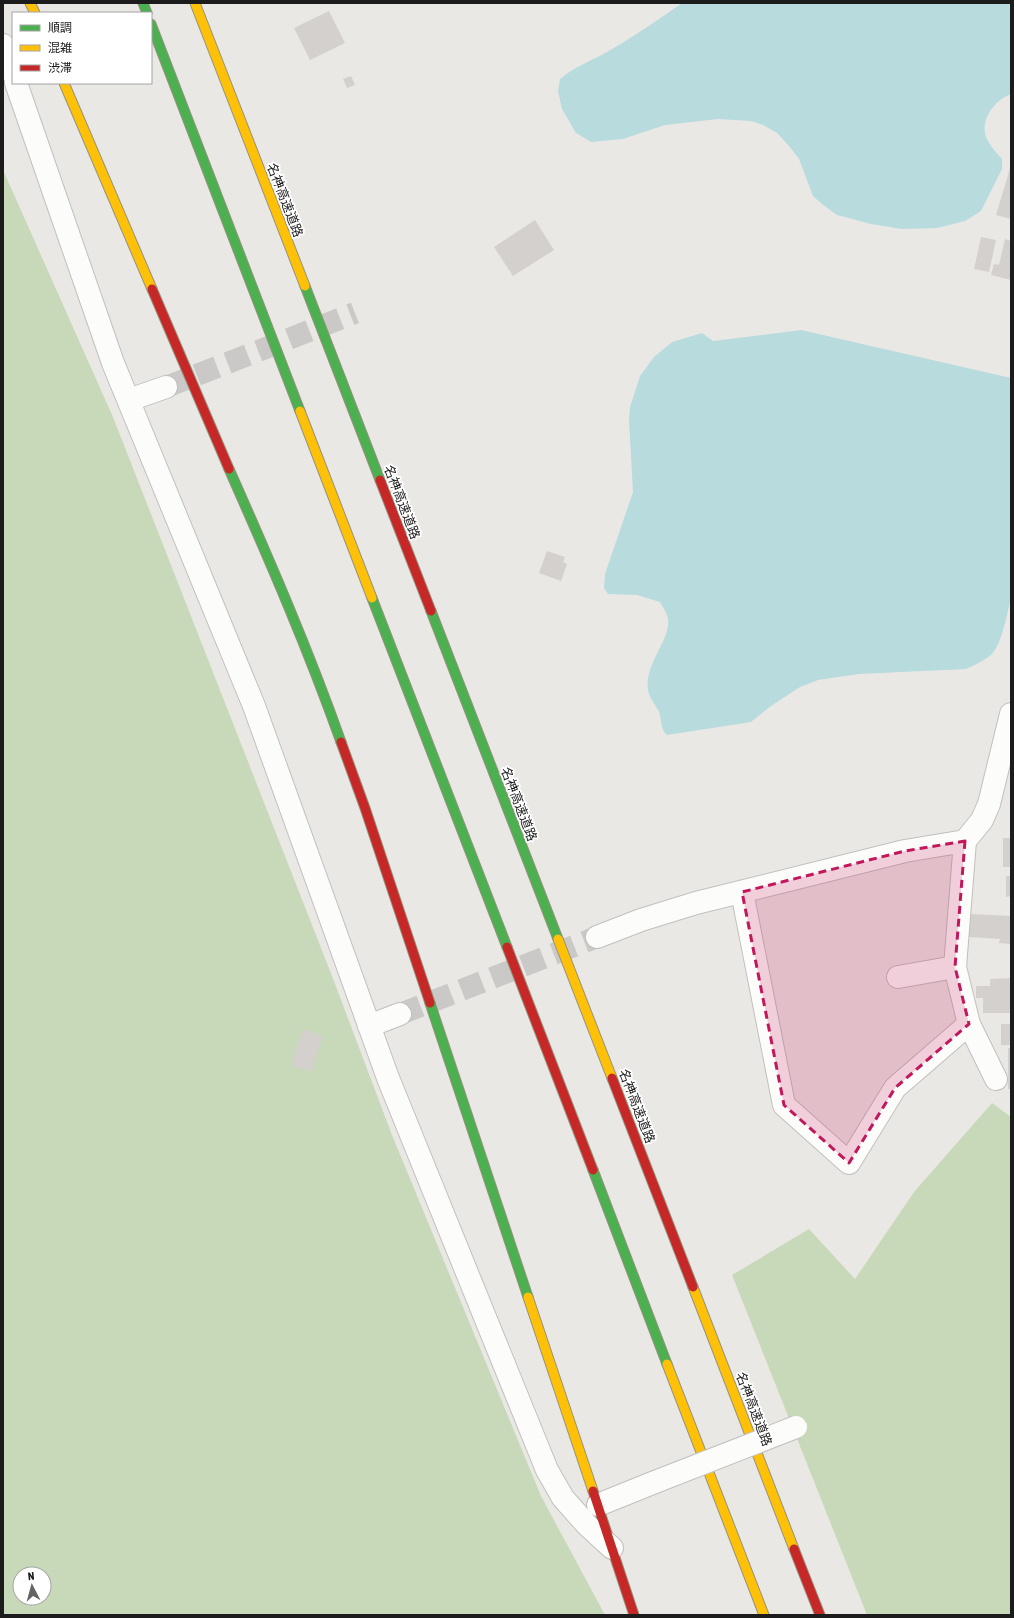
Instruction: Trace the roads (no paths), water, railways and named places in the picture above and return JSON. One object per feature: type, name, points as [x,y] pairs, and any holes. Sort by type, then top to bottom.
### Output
[{"type":"main road","points":[[30,3],[34,12]]},
{"type":"main road","name":"名神高速道路","points":[[195,3],[820,1615]]},
{"type":"main road","points":[[152,27],[764,1615]]},
{"type":"main road","points":[[64,84],[206,416],[269,558],[323,691],[370,823],[634,1615]]},
{"type":"street","points":[[3,44],[12,70]]},
{"type":"street","points":[[16,84],[111,356],[254,706],[388,1078],[547,1470],[563,1498],[587,1526],[612,1548]]},
{"type":"street","points":[[129,400],[166,386]]},
{"type":"street","points":[[996,1079],[969,1024],[955,967],[965,841],[982,820],[989,804],[1007,745],[1011,714]]},
{"type":"street","points":[[597,937],[661,913],[696,902],[898,853],[965,841]]},
{"type":"street","points":[[742,892],[784,1104],[848,1163],[896,1088],[969,1024]]},
{"type":"street","points":[[898,976],[955,967]]},
{"type":"street","points":[[369,1026],[400,1014]]},
{"type":"street","points":[[598,1505],[796,1427]]},
{"type":"water","points":[[682,3],[1011,3],[1011,94],[1006,96],[992,109],[986,120],[985,127],[985,133],[988,140],[1002,159],[1002,169],[981,211],[965,221],[937,228],[902,229],[871,224],[837,215],[813,196],[799,159],[790,147],[777,133],[763,125],[751,121],[718,119],[665,125],[623,139],[591,142],[576,133],[562,109],[558,91],[560,79],[607,52]]},
{"type":"water","points":[[801,330],[1011,378],[1011,598],[1001,636],[995,650],[991,655],[966,669],[859,674],[818,680],[800,687],[771,706],[751,722],[667,735],[662,727],[659,712],[651,699],[648,690],[650,671],[668,627],[666,612],[660,602],[637,595],[608,594],[604,588],[605,574],[633,492],[629,421],[630,407],[640,376],[654,357],[672,342],[702,333],[713,341]]},
{"type":"tunnel","points":[[166,387],[355,313]]},
{"type":"tunnel","points":[[400,1014],[597,937]]}]
